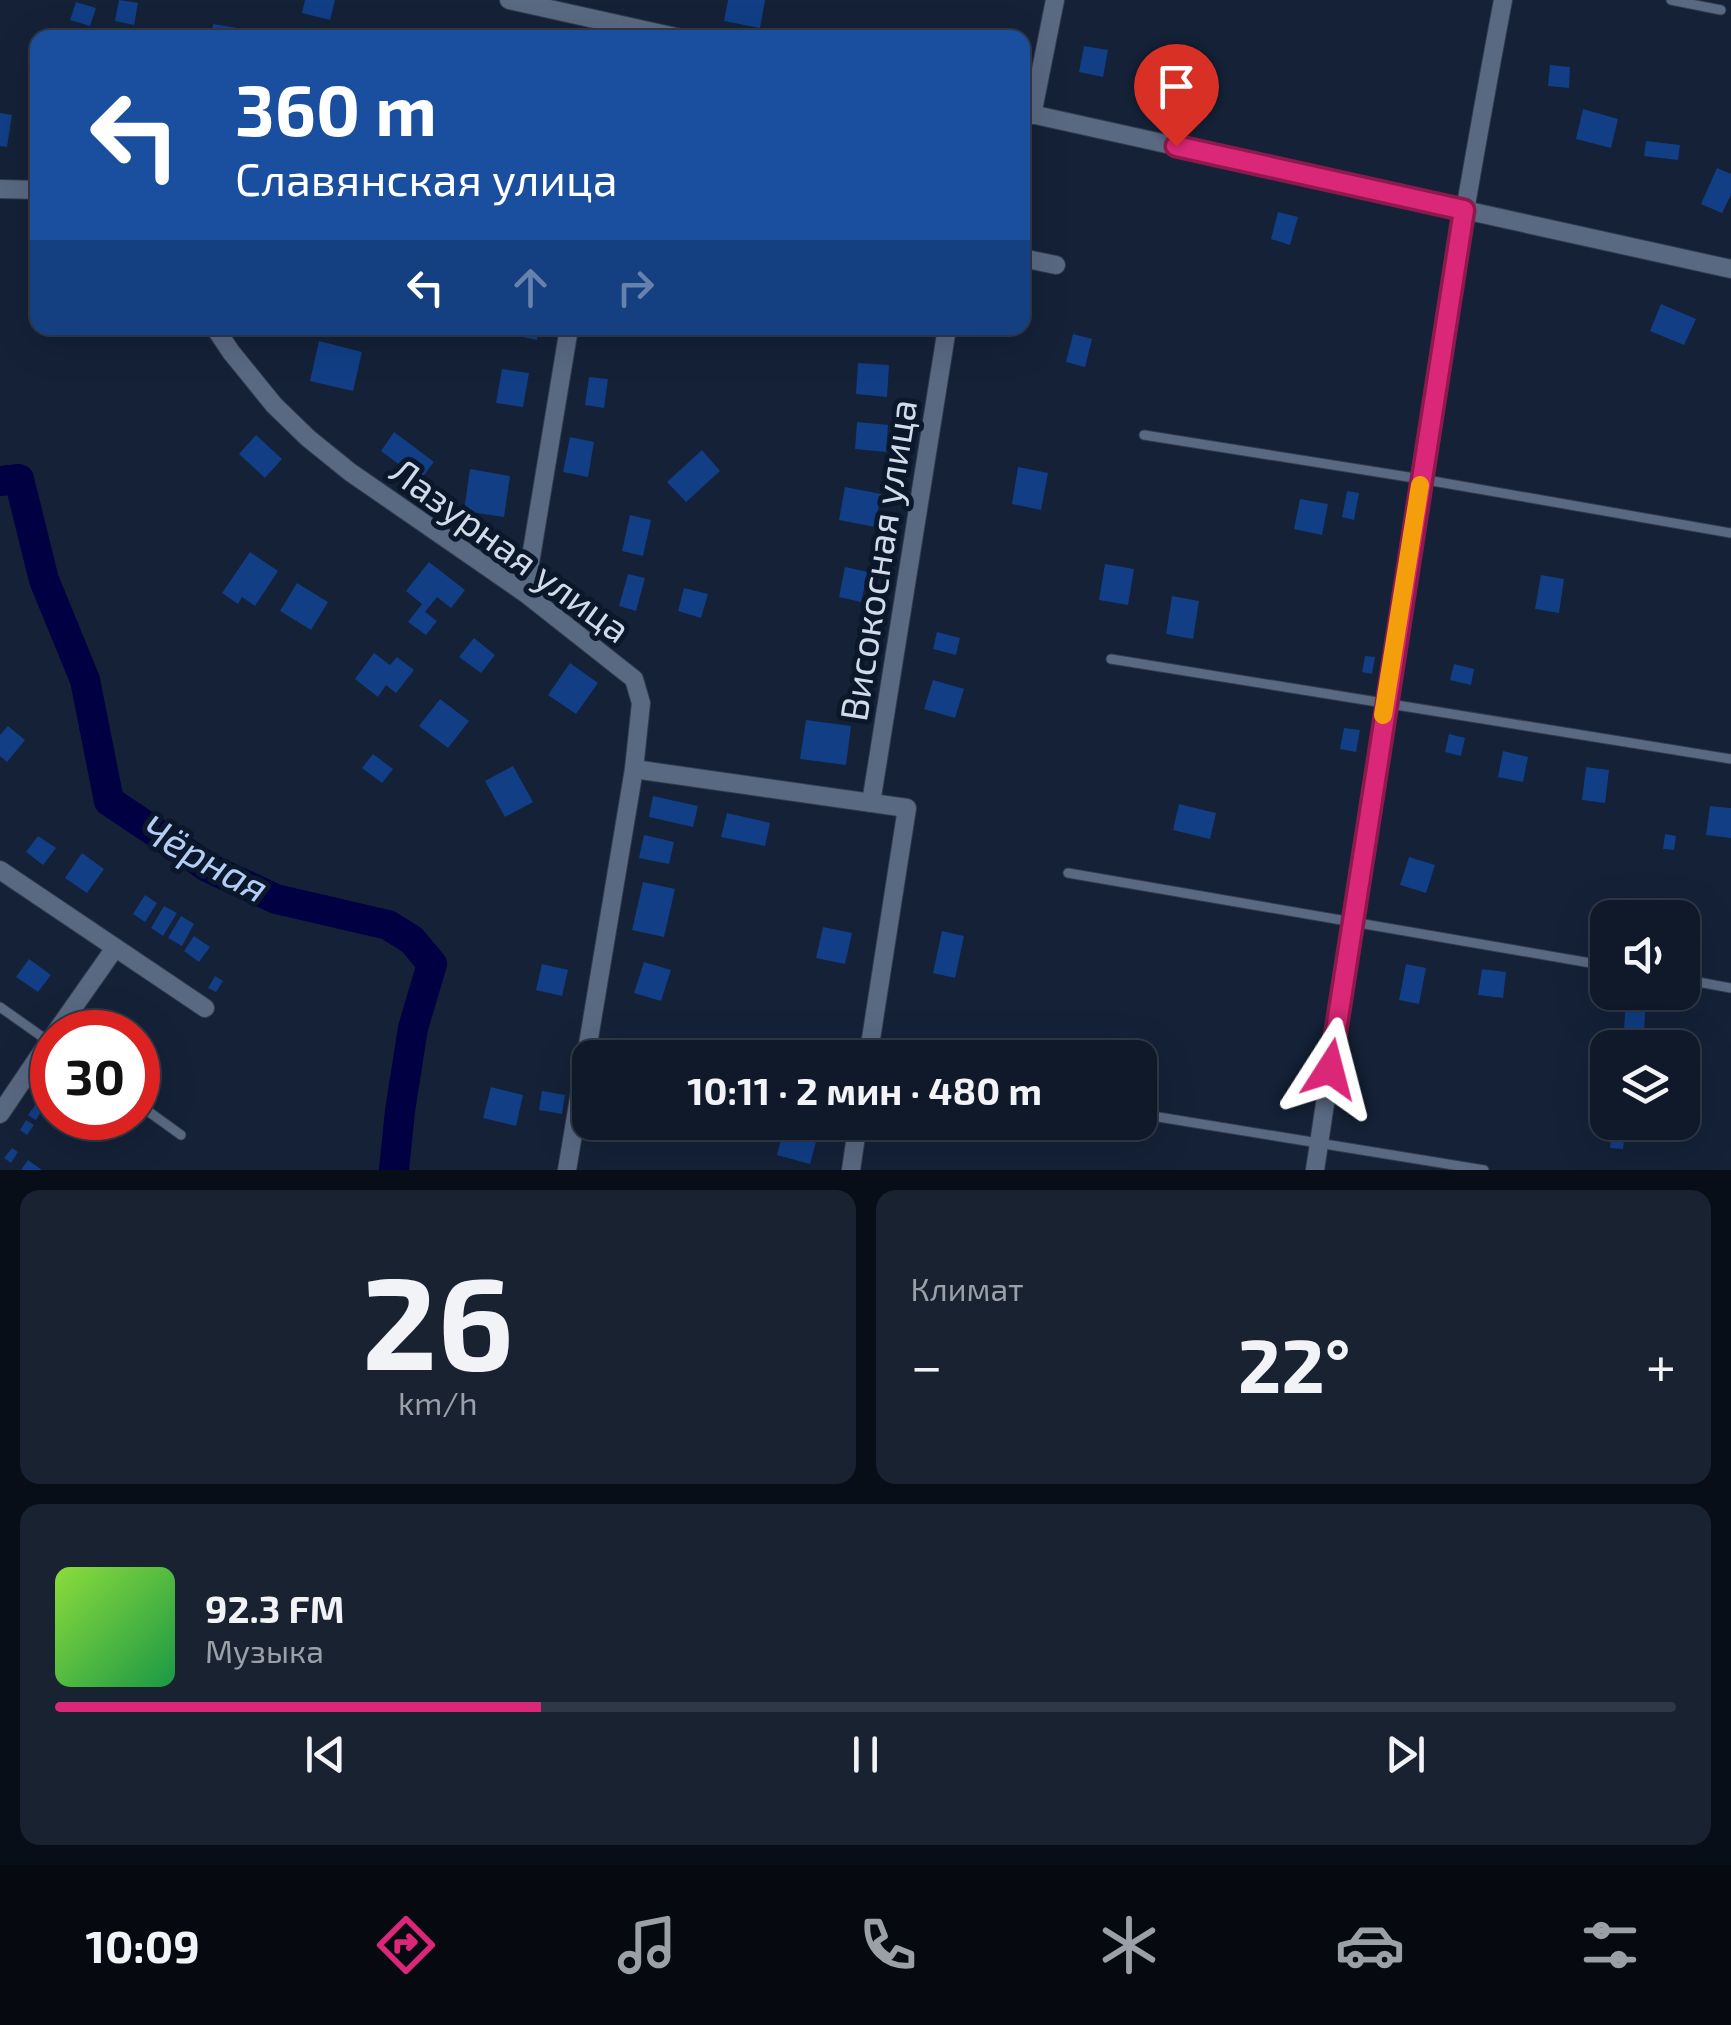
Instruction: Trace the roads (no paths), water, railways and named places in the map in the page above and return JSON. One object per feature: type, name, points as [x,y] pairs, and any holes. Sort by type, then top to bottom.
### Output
[{"type":"street","points":[[509,0],[644,30]]},
{"type":"street","points":[[1030,102],[1055,0]]},
{"type":"street","points":[[1315,1170],[1464,210],[1503,0]]},
{"type":"street","points":[[1030,115],[1731,268]]},
{"type":"street","points":[[0,189],[30,190]]},
{"type":"street","points":[[1030,260],[1056,265]]},
{"type":"street","name":"Лазурная улица","points":[[220,335],[274,404],[308,438],[350,472],[525,593],[634,679],[641,703],[634,769],[567,1170]]},
{"type":"street","points":[[231,352],[236,335]]},
{"type":"street","points":[[525,593],[568,335]]},
{"type":"street","name":"Високосная улица","points":[[872,803],[946,335]]},
{"type":"street","points":[[634,769],[907,808],[871,1040]]},
{"type":"street","points":[[0,870],[205,1008]]},
{"type":"street","points":[[72,1010],[115,948]]},
{"type":"street","points":[[0,1114],[30,1071]]},
{"type":"street","points":[[851,1170],[855,1140]]},
{"type":"lane","points":[[1671,0],[1721,10]]},
{"type":"lane","points":[[1144,435],[1731,533]]},
{"type":"lane","points":[[1111,658],[1731,759]]},
{"type":"lane","points":[[1068,873],[1590,963]]},
{"type":"lane","points":[[1700,982],[1731,988]]},
{"type":"lane","points":[[0,1008],[30,1026]]},
{"type":"lane","points":[[1157,1117],[1484,1170]]},
{"type":"lane","points":[[160,1120],[181,1135]]},
{"type":"waterway","name":"Чёрная","points":[[0,481],[19,479],[44,580],[85,680],[109,801],[209,868],[276,899],[388,925],[412,940],[432,964],[413,1028],[394,1170]]}]
